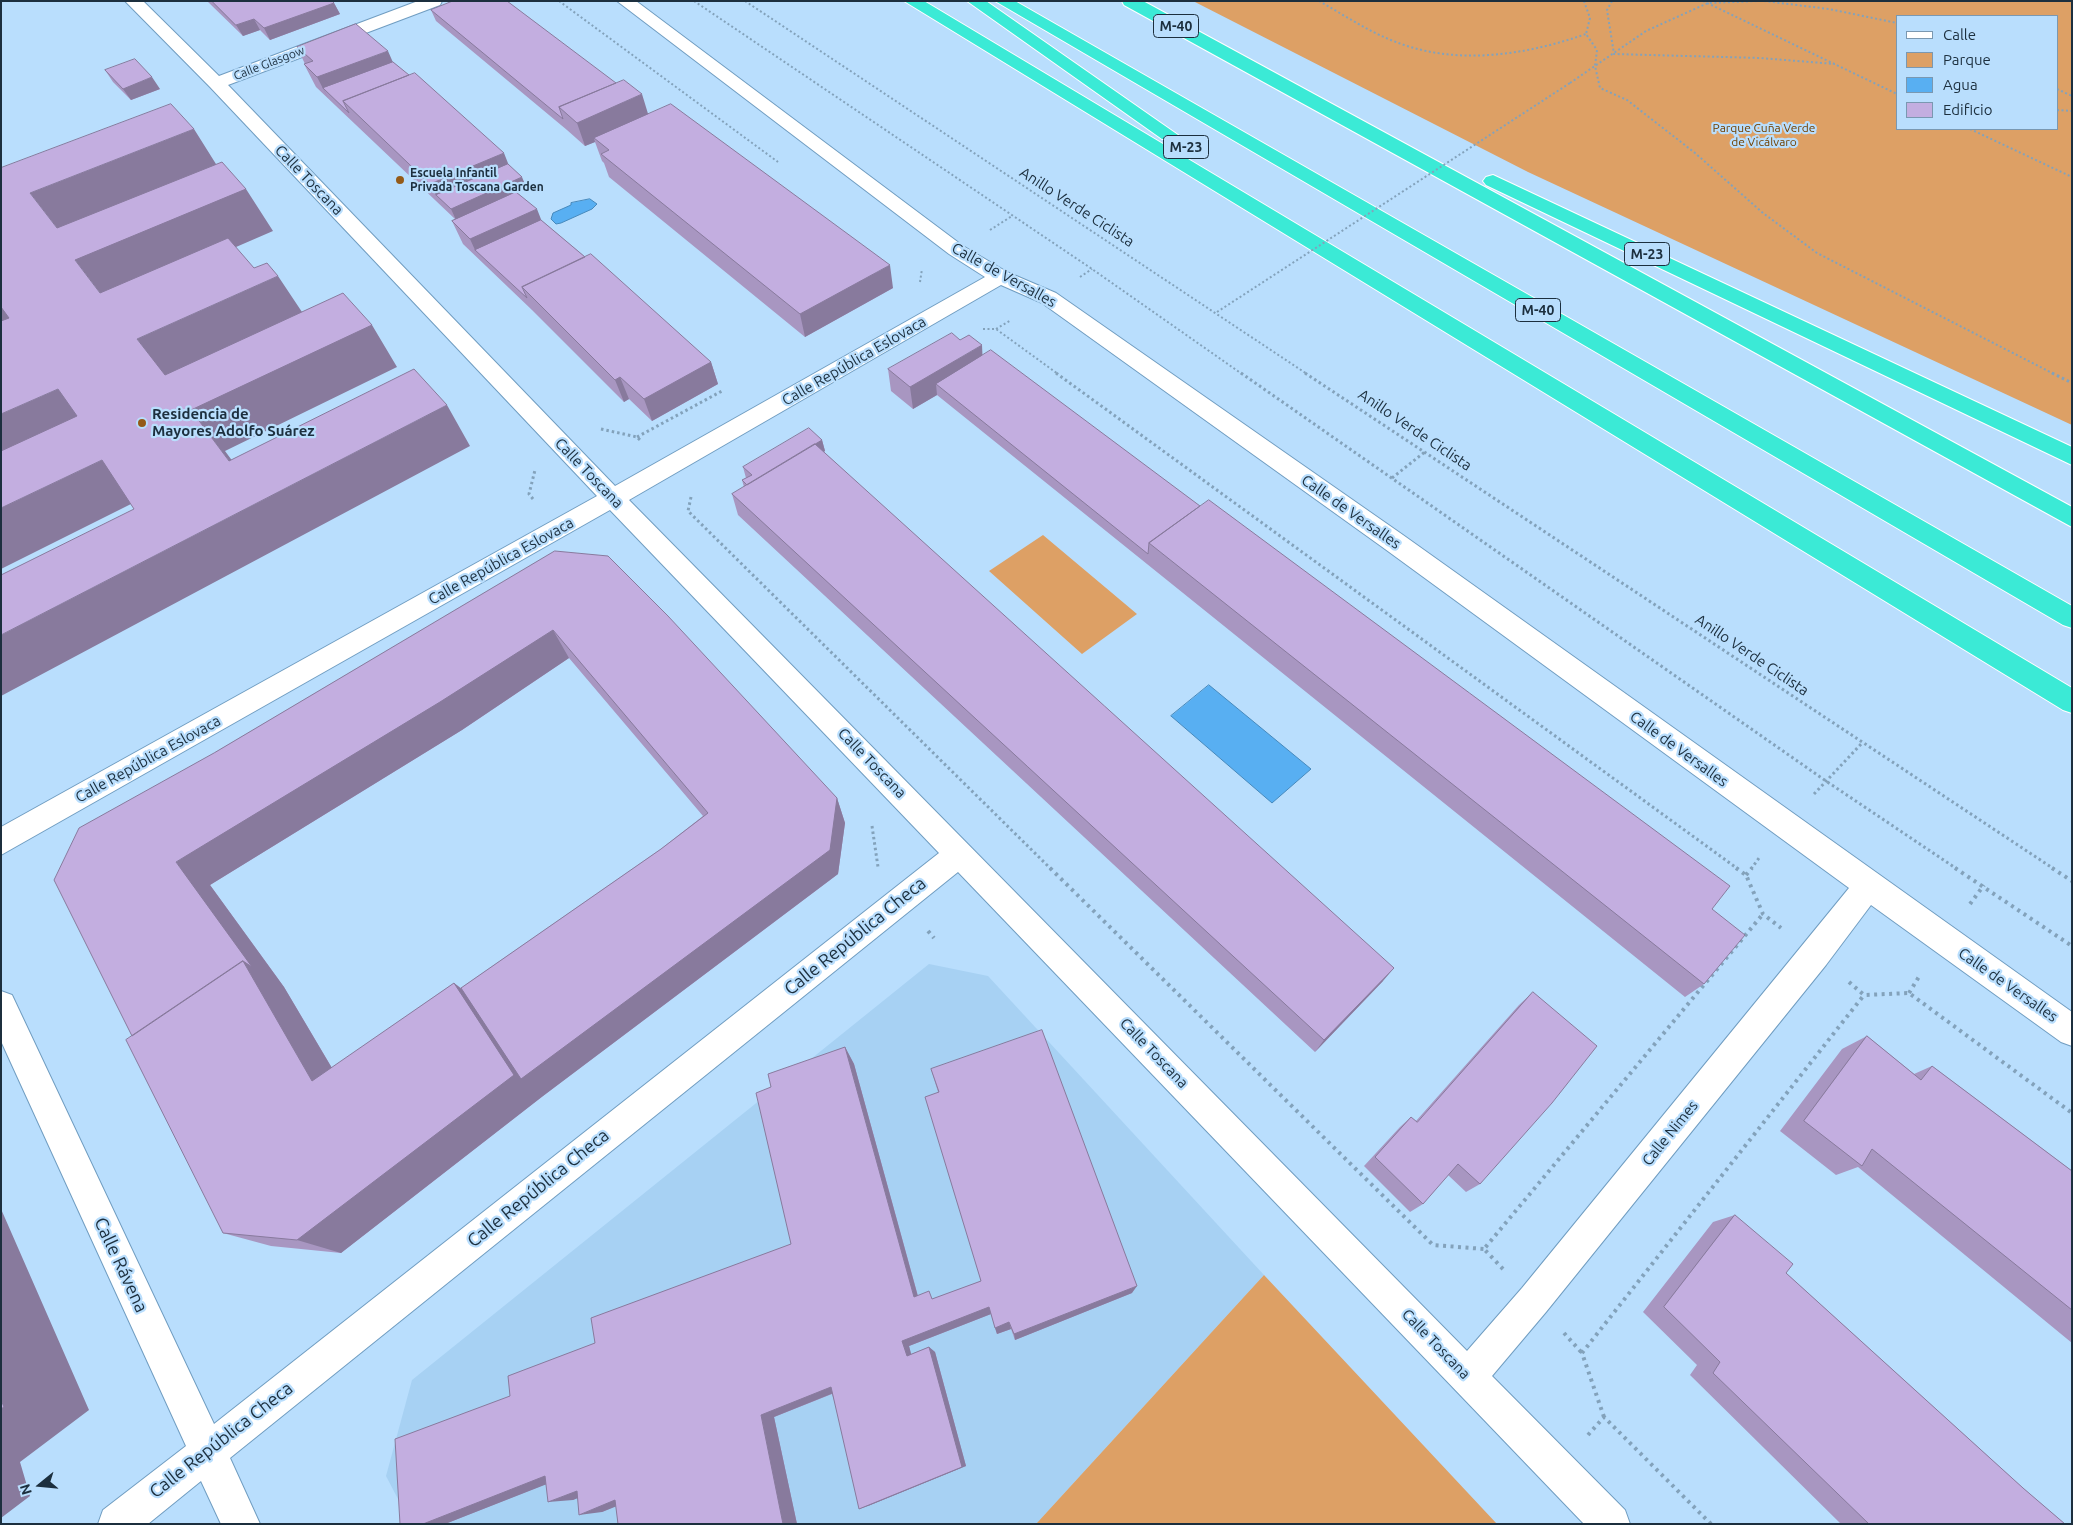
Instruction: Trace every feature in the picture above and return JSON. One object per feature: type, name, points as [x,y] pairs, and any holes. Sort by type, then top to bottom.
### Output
[{"type":"highway","points":[[912,1],[1396,292]]},
{"type":"highway","name":"M-23","points":[[975,1],[1396,292],[2072,702]]},
{"type":"highway","name":"M-40","points":[[1004,1],[2072,618]]},
{"type":"highway","name":"M-40","points":[[1130,1],[2072,518]]},
{"type":"highway","name":"M-23","points":[[1223,52],[2072,456]]},
{"type":"street","name":"Calle Toscana","points":[[133,1],[216,83],[613,498],[1611,1524]]},
{"type":"street","name":"Calle Glasgow","points":[[216,83],[434,1]]},
{"type":"street","name":"Calle de Versalles","points":[[625,1],[956,250],[1000,277],[1049,298],[1394,542],[1868,886],[2072,1031]]},
{"type":"street","name":"Calle República Eslovaca","points":[[1,842],[613,498],[1000,277]]},
{"type":"street","name":"Calle República Checa","points":[[117,1524],[960,853]]},
{"type":"street","name":"Calle Nimes","points":[[1468,1377],[1534,1300],[1815,955],[1868,886]]},
{"type":"street","name":"Calle Rávena","points":[[1,1006],[241,1524]]},
{"type":"path","points":[[560,1],[780,164]]},
{"type":"path","points":[[694,1],[1092,269],[1826,781],[2072,946]]},
{"type":"path","name":"Anillo Verde Ciclista","points":[[745,1],[2072,880]]},
{"type":"path","points":[[1319,1],[1396,42],[1426,52],[1454,55],[1528,50],[1566,42],[1586,34]]},
{"type":"path","points":[[1584,1],[1590,18],[1586,34],[1597,50],[1595,66],[1600,88],[1627,100],[1695,153],[1763,213],[1817,254],[2072,383]]},
{"type":"path","points":[[1612,1],[1607,10],[1614,54]]},
{"type":"path","points":[[1703,1],[1896,94]]},
{"type":"path","points":[[1216,312],[1570,83],[1646,31],[1708,3],[1760,1]]},
{"type":"path","points":[[1764,1],[1829,9],[1896,23]]},
{"type":"path","points":[[1614,54],[1760,58],[1835,64]]},
{"type":"path","points":[[2058,90],[2072,96]]},
{"type":"path","points":[[2058,110],[2072,111]]},
{"type":"path","points":[[1972,130],[2072,177]]},
{"type":"path","points":[[915,264],[923,270],[920,283],[950,306],[982,328],[996,330],[1746,875],[1763,914],[1864,995],[1909,993],[2072,1114]]},
{"type":"path","points":[[1392,478],[1426,451]]},
{"type":"path","points":[[692,491],[688,511],[1433,1245],[1484,1249],[1534,1300],[1582,1354],[1604,1417],[1711,1524]]},
{"type":"path","points":[[866,819],[872,826],[879,877],[934,938]]},
{"type":"path","points":[[1484,1249],[1763,914]]},
{"type":"path","points":[[1582,1354],[1864,995]]},
{"type":"path","points":[[1559,1470],[1604,1417]]},
{"type":"shaded area","points":[[929,964],[988,976],[1264,1275],[1036,1524],[411,1524],[386,1476],[412,1380]]},
{"type":"green space","name":"Parque Cuña Verde de Vicálvaro","points":[[1193,1],[2072,1],[2072,425],[1528,172]]},
{"type":"green space","points":[[1043,535],[1137,614],[1082,654],[989,571]]},
{"type":"green space","points":[[1264,1275],[1497,1524],[1036,1524]]},
{"type":"water","points":[[590,199],[597,204],[592,209],[561,223],[556,224],[551,219],[553,213],[571,205],[571,203]]},
{"type":"water","points":[[1209,685],[1311,769],[1272,803],[1171,716]]},
{"type":"building","points":[[212,1],[332,1],[334,3],[264,28],[254,19],[236,25]]},
{"type":"building","points":[[453,1],[507,1],[616,83],[559,107],[563,119],[431,10]]},
{"type":"building","points":[[356,24],[388,51],[317,77],[304,64],[313,61],[297,47]]},
{"type":"building","points":[[135,59],[152,77],[123,89],[105,70]]},
{"type":"building","points":[[393,62],[409,75],[343,101],[349,113],[323,88]]},
{"type":"building","points":[[415,73],[504,153],[430,184],[343,101]]},
{"type":"building","points":[[624,80],[642,94],[577,123],[559,107]]},
{"type":"building","points":[[171,104],[194,129],[30,193],[57,228],[222,162],[246,189],[75,260],[100,293],[228,238],[254,268],[267,263],[278,276],[137,339],[165,375],[343,293],[372,325],[191,410],[229,461],[414,369],[447,405],[1,635],[1,575],[134,509],[102,460],[1,508],[1,451],[77,416],[58,389],[1,414],[1,321],[9,318],[1,307],[1,168]]},
{"type":"building","points":[[671,104],[890,265],[800,314],[601,154],[609,150],[594,138]]},
{"type":"building","points":[[508,164],[522,177],[451,209],[436,195]]},
{"type":"building","points":[[516,192],[537,209],[470,239],[452,221]]},
{"type":"building","points":[[541,220],[585,257],[522,287],[527,298],[475,250]]},
{"type":"building","points":[[591,254],[711,362],[644,399],[620,377],[615,380],[522,287]]},
{"type":"building","points":[[952,333],[960,340],[969,335],[982,345],[910,387],[888,369]]},
{"type":"building","points":[[991,350],[1200,506],[1149,543],[1148,554],[936,384]]},
{"type":"building","points":[[809,428],[822,440],[747,485],[742,480],[752,475],[743,467]]},
{"type":"building","points":[[815,444],[1394,968],[1324,1040],[732,494]]},
{"type":"building","points":[[1209,500],[1730,886],[1712,909],[1745,935],[1704,984],[1149,543]]},
{"type":"building","points":[[555,551],[608,556],[668,616],[837,798],[830,850],[521,1079],[461,988],[661,849],[708,813],[553,630],[440,702],[176,862],[252,967],[243,961],[132,1036],[54,880],[79,828],[214,753]]},
{"type":"building","points":[[243,961],[312,1081],[454,983],[514,1075],[297,1240],[223,1233],[126,1040]]},
{"type":"building","points":[[1533,992],[1597,1046],[1552,1103],[1480,1184],[1458,1164],[1423,1204],[1375,1157],[1411,1117],[1417,1122]]},
{"type":"building","points":[[1042,1030],[1137,1286],[1014,1334],[1009,1322],[995,1328],[989,1307],[902,1341],[907,1356],[929,1347],[962,1467],[859,1509],[831,1387],[761,1415],[783,1524],[618,1524],[615,1500],[579,1515],[577,1491],[548,1502],[545,1476],[423,1524],[400,1524],[395,1439],[510,1396],[508,1376],[595,1343],[591,1318],[791,1244],[756,1093],[771,1087],[768,1074],[845,1047],[914,1297],[929,1291],[932,1299],[981,1281],[925,1097],[939,1092],[931,1069]]},
{"type":"building","points":[[1867,1036],[1921,1080],[1932,1066],[2072,1171],[2072,1310],[1872,1149],[1862,1166],[1804,1121]]},
{"type":"building","points":[[1735,1215],[1793,1264],[1786,1273],[2065,1524],[1869,1524],[1713,1373],[1720,1362],[1664,1307]]},
{"type":"place","name":"Escuela Infantil Privada Toscana Garden","points":[[400,180]]},
{"type":"place","name":"Residencia de Mayores Adolfo Suárez","points":[[142,423]]}]
